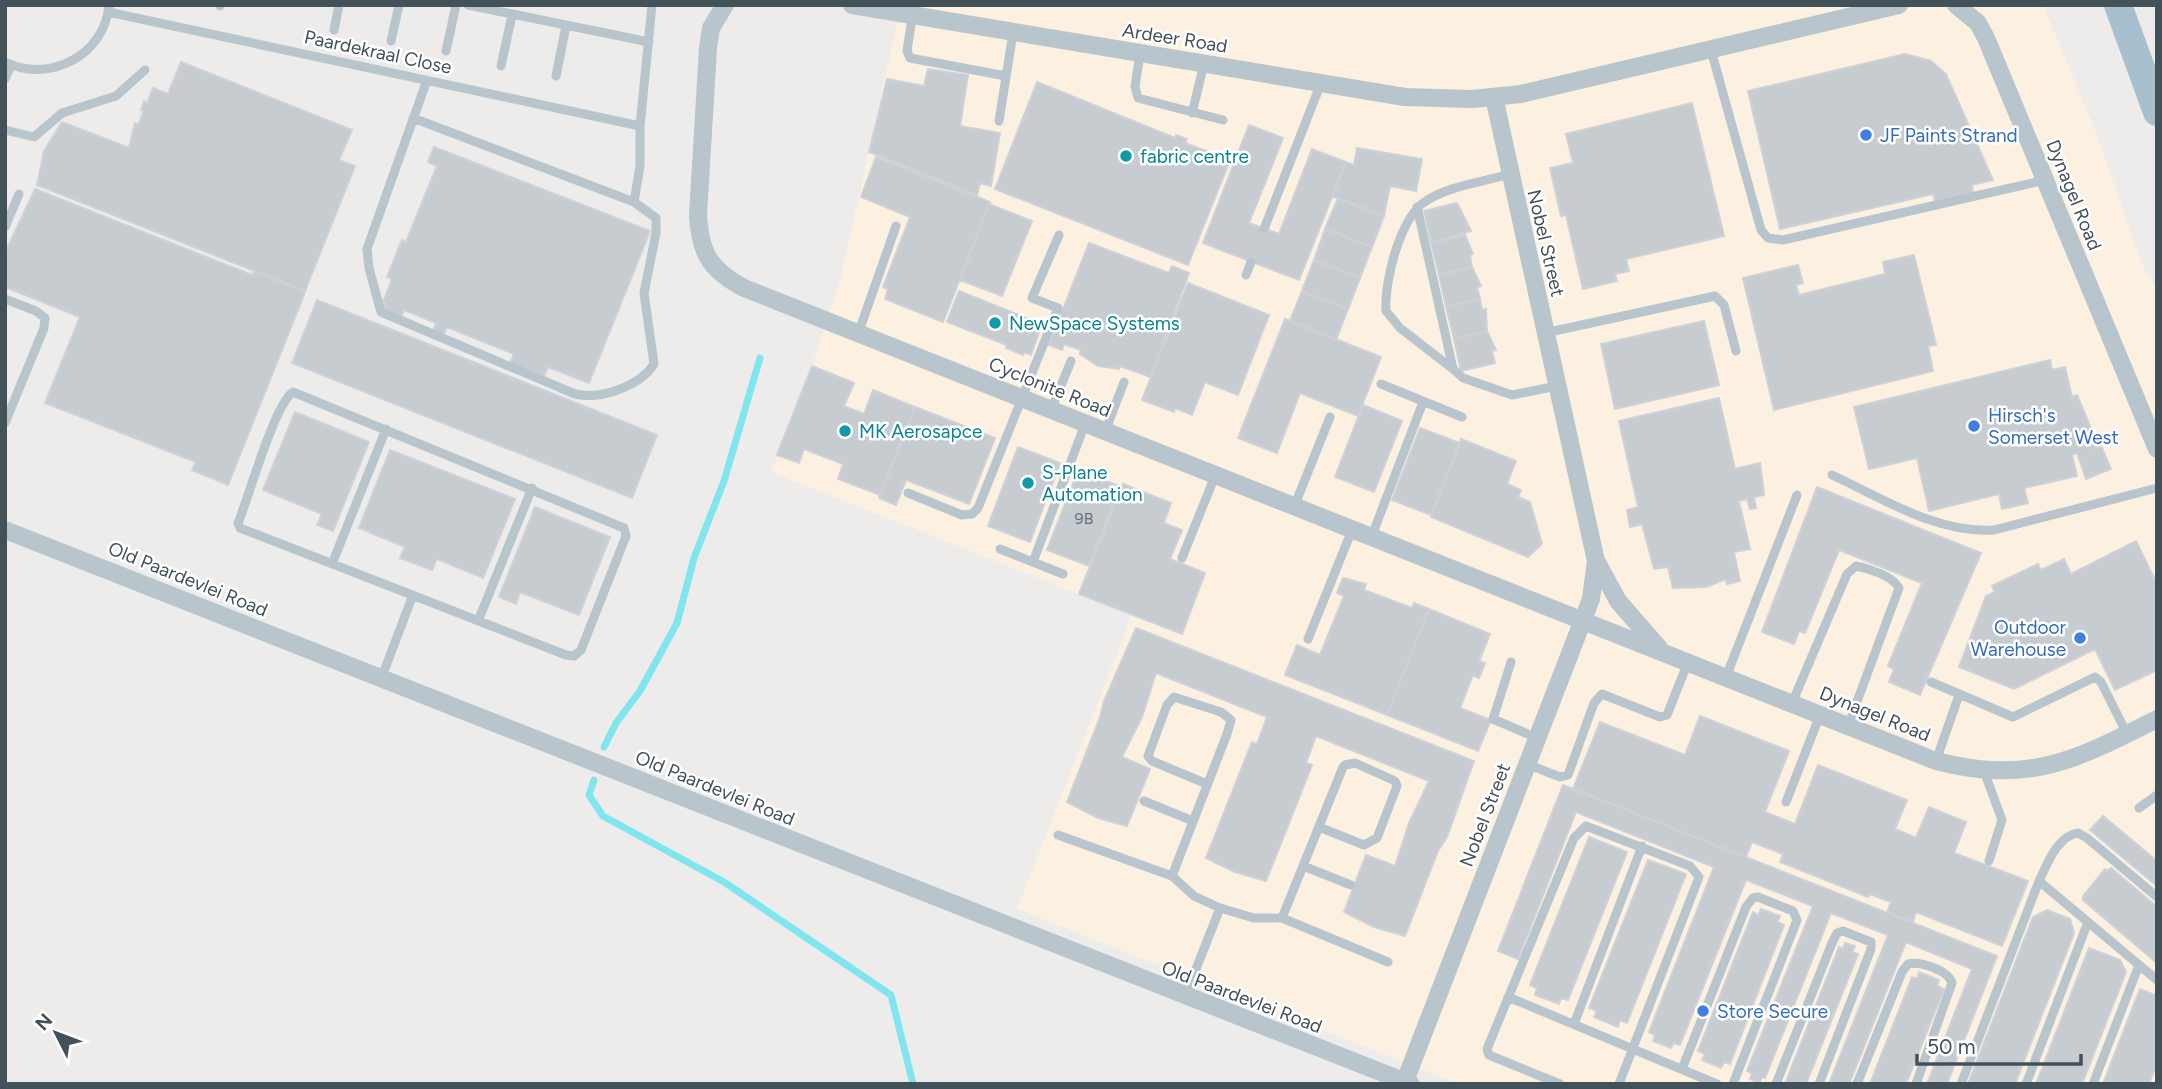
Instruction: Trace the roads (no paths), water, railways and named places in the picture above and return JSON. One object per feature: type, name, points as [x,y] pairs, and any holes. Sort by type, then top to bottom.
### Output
[{"type":"main road","points":[[2118,5],[2157,112]]},
{"type":"street","name":"Cyclonite Road","points":[[725,5],[711,28],[708,48],[698,215],[699,237],[708,258],[724,277],[744,288],[858,334],[1582,622]]},
{"type":"street","name":"Ardeer Road","points":[[852,5],[913,10],[1013,33],[1405,97],[1494,97]]},
{"type":"street","points":[[1494,97],[1711,50],[1899,5]]},
{"type":"street","name":"Dynagel Road","points":[[1956,5],[1978,23],[1986,38],[2157,450]]},
{"type":"street","name":"Nobel Street","points":[[1408,1083],[1595,587],[1596,561],[1494,97]]},
{"type":"street","name":"Old Paardevlei Road","points":[[5,530],[1408,1083]]},
{"type":"street","name":"Nobel Street","points":[[1596,561],[1618,601],[1662,651]]},
{"type":"street","name":"Dynagel Road","points":[[1582,622],[1662,651],[1936,761],[1984,771],[2056,766],[2157,719]]},
{"type":"lane","points":[[334,30],[339,5]]},
{"type":"lane","points":[[391,41],[399,5]]},
{"type":"lane","points":[[446,51],[456,5]]},
{"type":"lane","points":[[468,5],[649,42]]},
{"type":"lane","points":[[634,202],[640,166],[640,127],[652,5]]},
{"type":"lane","name":"Paardekraal Close","points":[[8,63],[38,70],[66,64],[89,48],[104,25],[108,8],[640,127]]},
{"type":"lane","points":[[913,10],[907,51],[910,58],[1006,76]]},
{"type":"lane","points":[[501,65],[512,15]]},
{"type":"lane","points":[[556,76],[566,26]]},
{"type":"lane","points":[[999,121],[1013,33]]},
{"type":"lane","points":[[1711,50],[1761,230],[1771,239],[1783,240],[2045,180]]},
{"type":"lane","points":[[1140,54],[1135,86],[1138,98],[1223,120]]},
{"type":"lane","points":[[5,79],[8,63]]},
{"type":"lane","points":[[1192,113],[1204,64]]},
{"type":"lane","points":[[5,130],[34,137],[62,113],[116,96],[145,70]]},
{"type":"lane","points":[[413,118],[634,202],[649,211],[657,224],[644,293],[654,363],[649,373],[635,383],[593,396],[575,394],[390,317],[379,309],[369,268],[368,249],[426,80]]},
{"type":"lane","points":[[1264,229],[1321,83]]},
{"type":"lane","points":[[1510,174],[1432,197],[1418,207],[1409,218],[1396,252],[1387,286],[1386,311],[1400,328],[1463,378],[1512,395],[1557,386]]},
{"type":"lane","points":[[5,228],[19,194]]},
{"type":"lane","points":[[1418,207],[1453,369]]},
{"type":"lane","points":[[858,334],[895,226]]},
{"type":"lane","points":[[908,494],[962,515],[976,511],[1058,307],[1032,298],[1059,235]]},
{"type":"lane","points":[[1246,275],[1251,262]]},
{"type":"lane","points":[[1545,333],[1715,296],[1724,305],[1736,351]]},
{"type":"lane","points":[[5,299],[45,318],[5,422]]},
{"type":"lane","points":[[1051,410],[1071,361]]},
{"type":"lane","points":[[1105,432],[1124,382]]},
{"type":"lane","points":[[1381,384],[1462,417]]},
{"type":"lane","points":[[296,392],[532,488],[625,528],[626,536],[610,580],[581,650],[574,656],[478,621],[237,525],[275,423],[287,396],[296,392]]},
{"type":"lane","points":[[1371,538],[1423,402]]},
{"type":"lane","points":[[1294,507],[1330,417]]},
{"type":"lane","points":[[1033,562],[1085,424]]},
{"type":"lane","points":[[332,564],[386,429]]},
{"type":"lane","points":[[1832,475],[1941,524],[1974,531],[1994,530],[2157,488]]},
{"type":"lane","points":[[1182,558],[1215,476]]},
{"type":"lane","points":[[478,621],[532,488]]},
{"type":"lane","points":[[1726,677],[1797,495]]},
{"type":"lane","points":[[1308,639],[1352,530]]},
{"type":"lane","points":[[1000,549],[1063,575]]},
{"type":"lane","points":[[1792,704],[1847,574],[1856,566],[1863,567],[1895,581],[1899,588],[1848,726]]},
{"type":"lane","points":[[381,679],[413,595]]},
{"type":"lane","points":[[1511,662],[1493,719],[1537,738]]},
{"type":"lane","points":[[1527,764],[1563,777],[1568,775],[1594,703],[1602,694],[1660,717],[1667,715],[1688,662]]},
{"type":"lane","points":[[1931,682],[2013,717],[2095,677],[2101,682],[2127,734]]},
{"type":"lane","points":[[1936,761],[1959,695]]},
{"type":"lane","points":[[1172,876],[1208,783],[1231,720],[1220,712],[1174,697],[1167,705],[1148,756],[1152,761],[1208,783]]},
{"type":"lane","points":[[1786,802],[1820,715]]},
{"type":"lane","points":[[1282,918],[1319,827],[1348,763],[1355,763],[1395,781],[1390,804],[1377,838],[1371,844],[1364,845],[1319,827]]},
{"type":"lane","points":[[1984,771],[2002,820],[1989,861]]},
{"type":"lane","points":[[2139,808],[2157,795]]},
{"type":"lane","points":[[1144,802],[1193,821]]},
{"type":"lane","points":[[1560,1084],[1488,1052],[1508,997],[1577,833],[1586,826],[1690,866],[1699,877],[1619,1084]]},
{"type":"lane","points":[[1961,1084],[2039,881],[2058,846],[2073,834],[2078,834],[2157,897]]},
{"type":"lane","points":[[1058,835],[1172,876],[1194,897],[1220,908],[1254,918],[1282,918],[1388,962]]},
{"type":"lane","points":[[1574,1024],[1642,846]]},
{"type":"lane","points":[[1303,866],[1351,886]]},
{"type":"lane","points":[[2039,881],[2157,980]]},
{"type":"lane","points":[[1682,1069],[1746,906],[1753,898],[1758,897],[1793,911],[1797,920],[1733,1084]]},
{"type":"lane","points":[[1185,997],[1220,908]]},
{"type":"lane","points":[[2026,1084],[2088,922]]},
{"type":"lane","points":[[1776,1084],[1832,943],[1838,933],[1843,931],[1872,944],[1819,1084]]},
{"type":"lane","points":[[1857,1084],[1902,972],[1908,964],[1916,962],[1950,976],[1952,983],[1916,1084]]},
{"type":"lane","points":[[2093,1084],[2139,965]]},
{"type":"lane","points":[[1508,997],[1717,1084]]},
{"type":"waterway","points":[[604,747],[616,723],[640,691],[677,623],[694,558],[724,481],[760,358]]},
{"type":"waterway","points":[[594,780],[589,795],[603,816],[724,882],[891,995],[913,1084]]},
{"type":"place","name":"JF Paints Strand","points":[[1866,135]]},
{"type":"place","name":"fabric centre","points":[[1126,156]]},
{"type":"place","name":"NewSpace Systems","points":[[995,323]]},
{"type":"place","name":"Hirsch's Somerset West","points":[[1974,426]]},
{"type":"place","name":"MK Aerosapce","points":[[845,431]]},
{"type":"place","name":"S-Plane Automation","points":[[1028,483]]},
{"type":"place","name":"Outdoor Warehouse","points":[[2080,638]]},
{"type":"place","name":"Store Secure","points":[[1703,1011]]}]
